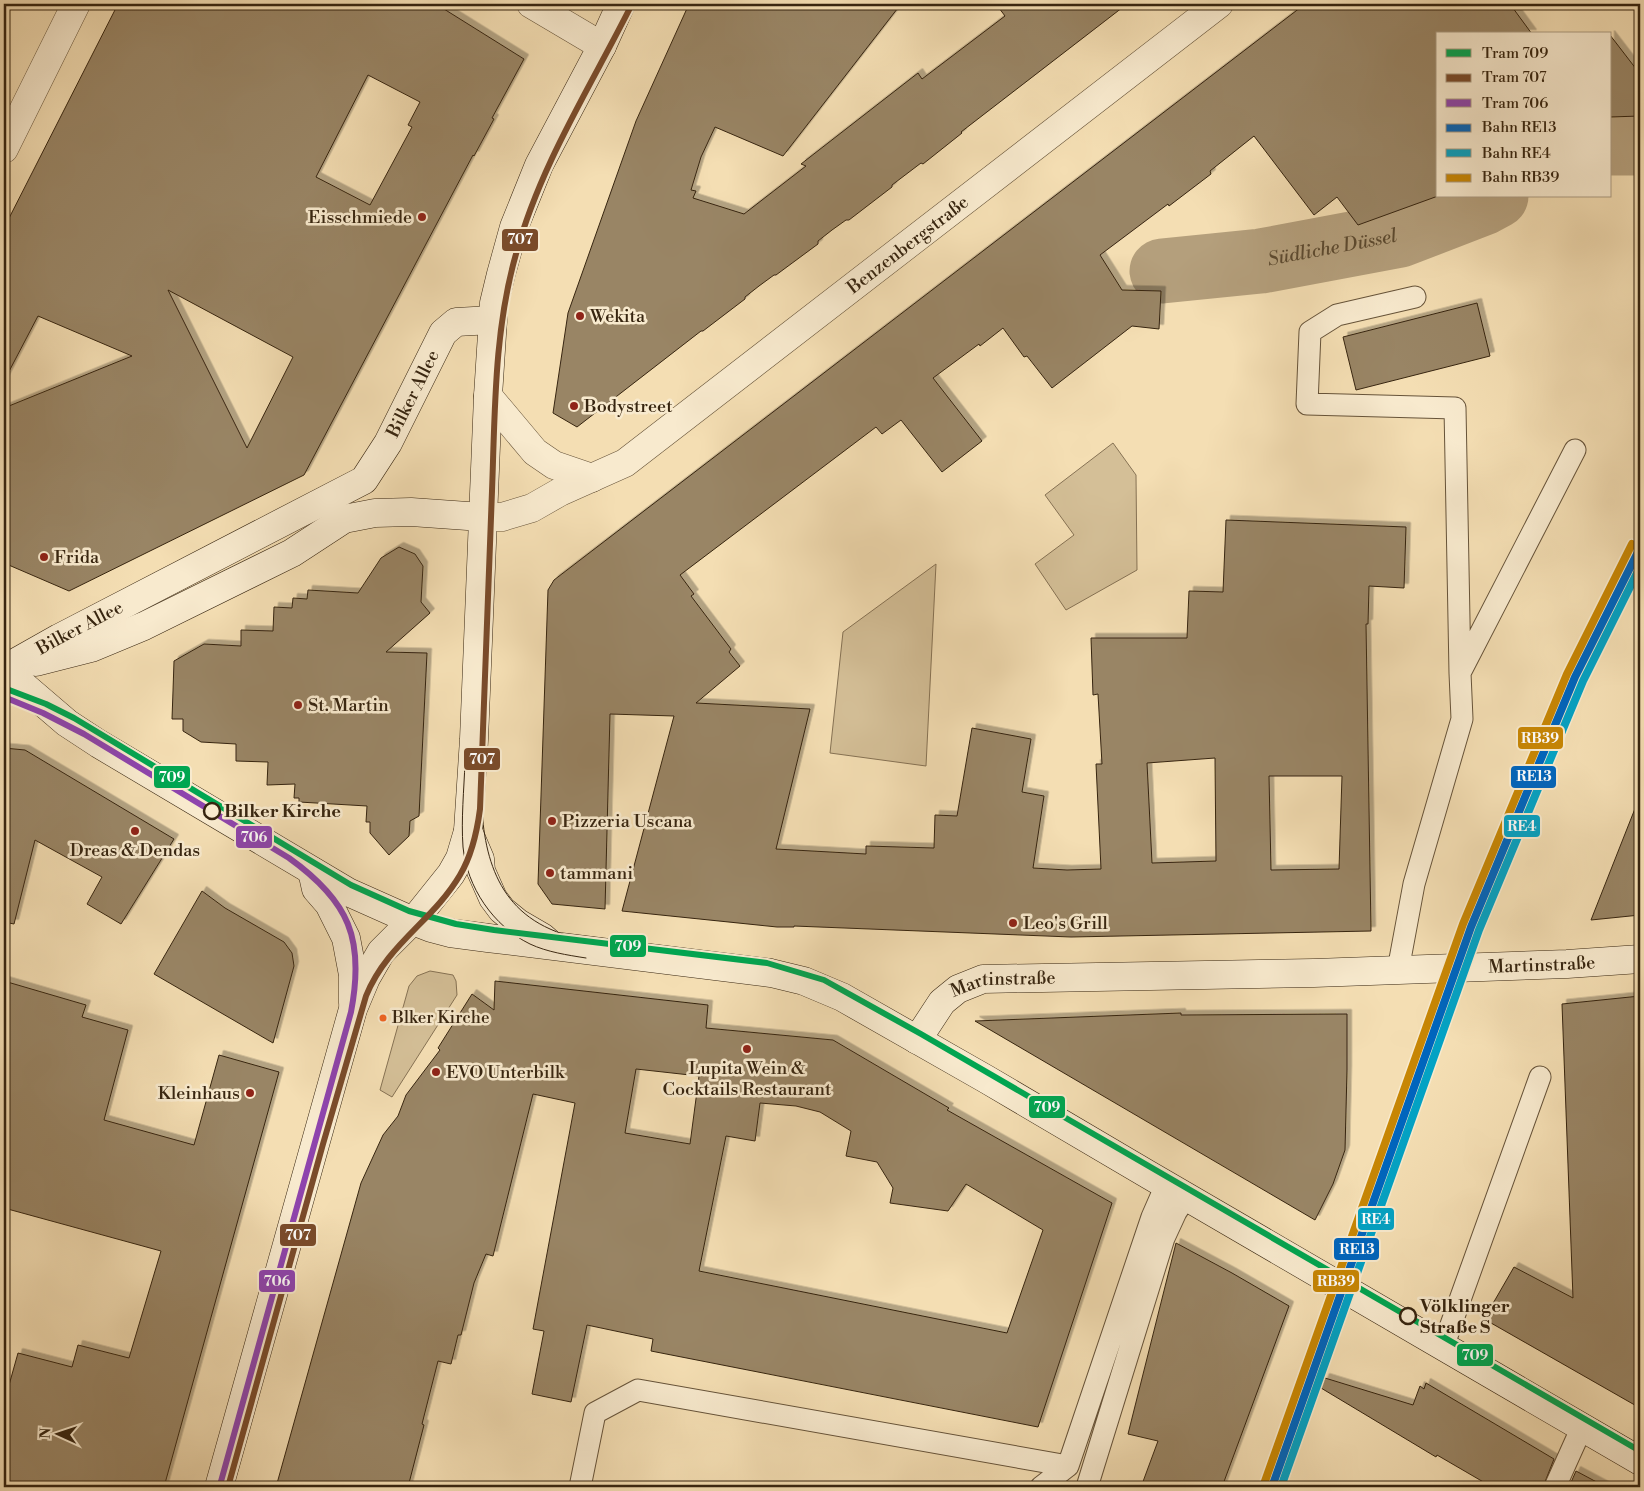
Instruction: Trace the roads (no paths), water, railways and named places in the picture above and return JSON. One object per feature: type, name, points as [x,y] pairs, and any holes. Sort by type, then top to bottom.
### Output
[{"type":"street","points":[[4,148],[76,4]]},
{"type":"street","points":[[531,4],[602,46]]},
{"type":"street","points":[[219,1487],[353,1010],[366,978],[381,952],[412,921],[451,874],[460,858],[468,831],[474,739],[482,517],[492,320],[501,274],[525,198],[539,165],[622,4]]},
{"type":"street","name":"Benzenbergstraße","points":[[482,517],[502,517],[532,508],[560,492],[625,463],[1220,4]]},
{"type":"street","name":"Bilker Allee","points":[[4,669],[59,638],[364,480],[388,444],[443,333],[456,322],[492,320]]},
{"type":"street","points":[[488,396],[535,452],[554,465],[592,478]]},
{"type":"street","points":[[364,480],[375,513]]},
{"type":"street","name":"Bilker Allee","points":[[4,669],[91,648],[121,637],[292,552],[344,519],[375,513],[410,512],[482,517]]},
{"type":"street","points":[[4,669],[75,728],[348,892],[412,921],[450,933],[771,973],[804,981],[842,997],[986,1078],[1640,1462]]},
{"type":"street","points":[[468,831],[480,859],[484,881],[493,898],[502,910],[542,937],[551,946]]},
{"type":"street","points":[[312,870],[316,889],[329,904],[346,938],[353,975],[353,1010]]},
{"type":"street","name":"Martinstraße","points":[[917,1040],[942,1002],[958,989],[983,979],[1314,973],[1568,964],[1640,959]]},
{"type":"lane","points":[[1398,970],[1414,884],[1462,718],[1455,408],[1308,404],[1310,332],[1337,314],[1415,298]]},
{"type":"lane","points":[[1460,673],[1575,450]]},
{"type":"lane","points":[[1443,1347],[1540,1077]]},
{"type":"lane","points":[[1042,1487],[1068,1466],[1152,1217],[1176,1191]]},
{"type":"lane","points":[[1087,1487],[1164,1238],[1176,1212],[1176,1191]]},
{"type":"lane","points":[[580,1487],[595,1413],[638,1390],[1068,1466]]},
{"type":"lane","points":[[1555,1487],[1582,1428]]},
{"type":"waterway","name":"Südliche Düssel","points":[[1612,143],[1640,143]]},
{"type":"waterway","name":"Südliche Düssel","points":[[1162,271],[1261,261],[1400,235],[1492,198]]},
{"type":"tram line","name":"707","points":[[228,1487],[366,996],[386,962],[449,891],[460,875],[473,843],[480,809],[494,431],[503,312],[516,254],[538,189],[552,157],[632,4]]},
{"type":"tram line","name":"709","points":[[4,688],[46,704],[74,718],[351,885],[409,911],[456,924],[494,930],[767,963],[824,980],[921,1034],[1640,1451]]},
{"type":"tram line","name":"706","points":[[4,697],[43,713],[84,734],[289,858],[326,890],[339,906],[348,924],[356,963],[351,1012],[220,1485]]},
{"type":"tram line","points":[[465,762],[462,815],[463,847],[470,876],[484,904],[504,927],[530,944],[550,951],[586,958]]},
{"type":"tram line","points":[[481,780],[481,802],[487,846],[501,886],[513,903],[530,917],[556,932],[605,944]]},
{"type":"rail line","name":"RB39","points":[[1264,1484],[1463,924],[1567,674],[1632,544]]},
{"type":"rail line","name":"RE13","points":[[1272,1487],[1471,927],[1575,677],[1640,548]]},
{"type":"rail line","name":"RE4","points":[[1281,1487],[1479,930],[1583,681],[1640,567]]},
{"type":"place","name":"Eisschmiede","points":[[422,217]]},
{"type":"place","name":"Wekita","points":[[580,316]]},
{"type":"place","name":"Bodystreet","points":[[574,406]]},
{"type":"place","name":"Frida","points":[[44,557]]},
{"type":"place","name":"St. Martin","points":[[298,705]]},
{"type":"place","name":"Bilker Kirche","points":[[212,811]]},
{"type":"place","name":"Pizzeria Uscana","points":[[552,821]]},
{"type":"place","name":"Dreas & Dendas","points":[[135,831]]},
{"type":"place","name":"tammani","points":[[550,873]]},
{"type":"place","name":"Leo's Grill","points":[[1013,923]]},
{"type":"place","name":"Blker Kirche","points":[[383,1018]]},
{"type":"place","name":"Lupita Wein & Cocktails Restaurant","points":[[747,1049]]},
{"type":"place","name":"EVO Unterbilk","points":[[436,1072]]},
{"type":"place","name":"Kleinhaus","points":[[250,1093]]},
{"type":"place","name":"Völklinger Straße S","points":[[1408,1316]]}]
